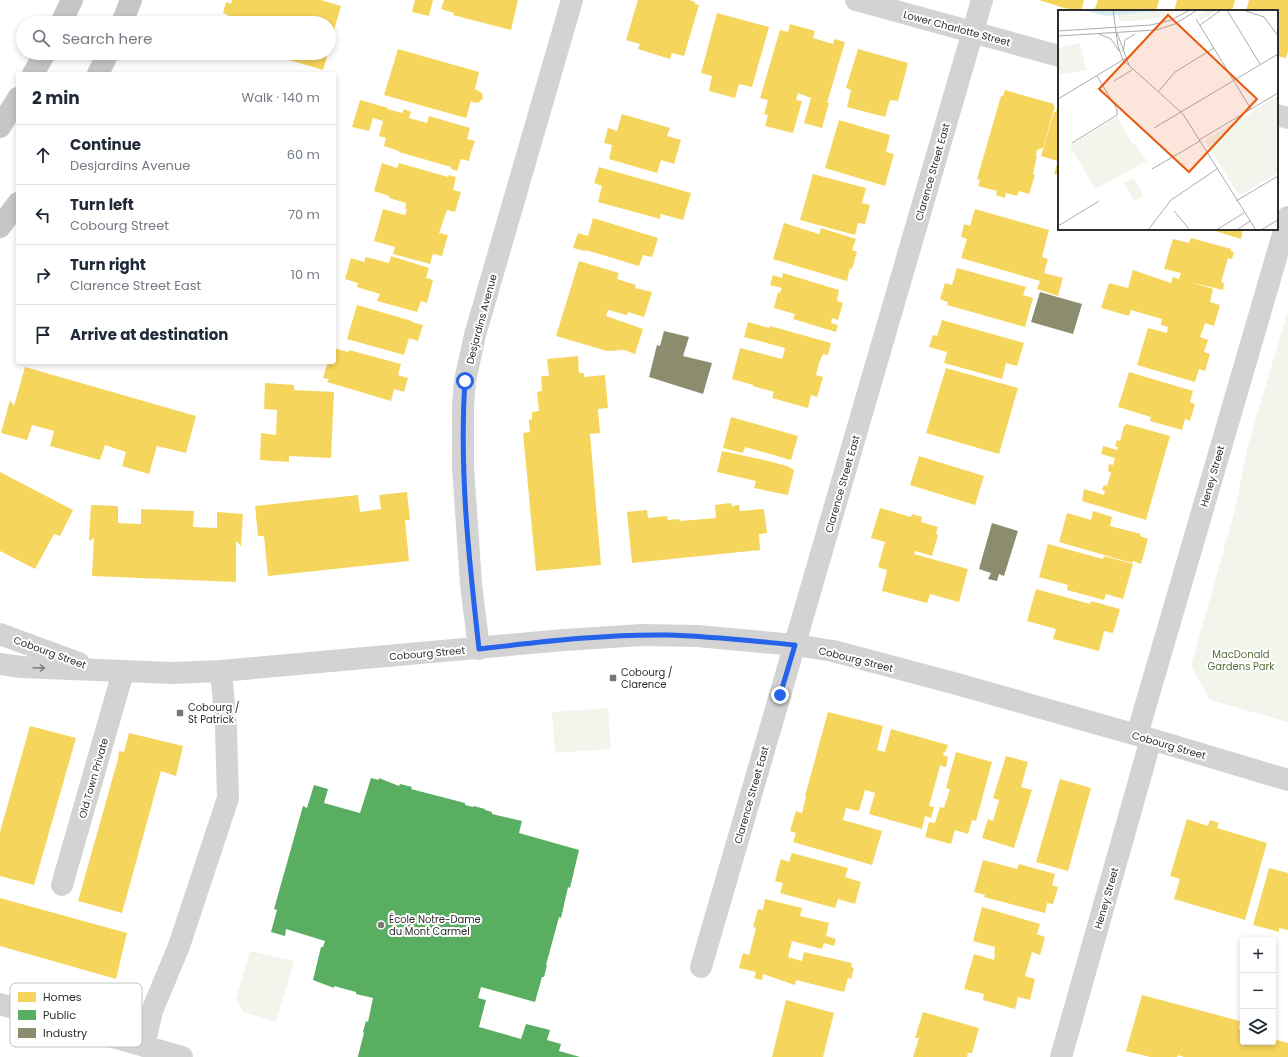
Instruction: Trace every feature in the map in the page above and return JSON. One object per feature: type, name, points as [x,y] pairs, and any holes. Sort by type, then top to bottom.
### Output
[{"type":"main road","points":[[64,16],[72,0]]},
{"type":"main road","points":[[125,16],[131,0]]},
{"type":"main road","points":[[34,72],[41,60]]},
{"type":"main road","points":[[99,72],[105,60]]},
{"type":"main road","points":[[0,127],[16,101]]},
{"type":"main road","points":[[0,227],[16,207]]},
{"type":"street","name":"Desjardins Avenue","points":[[479,649],[471,584],[463,467],[463,406],[465,381],[475,335],[572,0]]},
{"type":"street","name":"Lower Charlotte Street","points":[[856,0],[1058,56]]},
{"type":"street","name":"Clarence Street East","points":[[701,967],[982,0]]},
{"type":"street","points":[[1278,115],[1288,118]]},
{"type":"street","name":"Heney Street","points":[[1061,1057],[1144,737],[1288,217]]},
{"type":"street","name":"Cobourg Street","points":[[0,634],[99,670]]},
{"type":"street","name":"Cobourg Street","points":[[0,664],[21,667],[173,673],[221,671],[479,649],[564,640],[642,635],[697,636],[795,645],[833,651],[957,684],[1144,737],[1288,780]]},
{"type":"street","points":[[182,1057],[144,1046],[152,1011],[179,946],[228,798],[226,728],[221,671]]},
{"type":"street","name":"Old Town Private","points":[[62,885],[123,672]]},
{"type":"street","points":[[0,1004],[10,1007]]},
{"type":"green space","name":"MacDonald Gardens Park","points":[[1288,311],[1288,722],[1210,700],[1191,666],[1236,506],[1248,445]]},
{"type":"green space","points":[[608,708],[611,749],[555,753],[552,712]]},
{"type":"green space","points":[[250,951],[294,961],[276,1022],[243,1012],[236,999]]},
{"type":"building: Homes","points":[[232,0],[321,0],[341,6],[336,24],[336,16],[228,16],[223,13],[226,2],[231,4]]},
{"type":"building: Homes","points":[[415,0],[433,0],[429,16],[412,12]]},
{"type":"building: Homes","points":[[444,0],[518,0],[511,30],[453,15],[454,13],[441,9]]},
{"type":"building: Homes","points":[[638,0],[689,0],[699,5],[684,56],[672,53],[670,59],[638,49],[640,44],[626,40]]},
{"type":"building: Homes","points":[[1039,0],[1084,0],[1081,10],[1064,8]]},
{"type":"building: Homes","points":[[1098,0],[1159,0],[1156,10],[1094,10]]},
{"type":"building: Homes","points":[[1177,0],[1235,0],[1232,10],[1174,10]]},
{"type":"building: Homes","points":[[1249,0],[1288,0],[1288,51],[1286,58],[1278,56],[1278,10],[1246,10]]},
{"type":"building: Homes","points":[[717,13],[769,27],[752,87],[739,84],[735,98],[709,91],[712,76],[701,73]]},
{"type":"building: Homes","points":[[790,24],[815,31],[813,38],[833,44],[834,39],[845,42],[827,103],[829,103],[822,128],[804,123],[811,98],[798,93],[796,100],[802,101],[793,133],[765,126],[768,115],[764,114],[768,100],[760,98],[780,30],[788,32]]},
{"type":"building: Homes","points":[[398,49],[479,72],[475,89],[482,93],[483,98],[479,102],[475,103],[471,101],[466,118],[384,95]]},
{"type":"building: Homes","points":[[858,49],[908,63],[898,101],[890,100],[885,117],[847,107],[851,90],[846,88]]},
{"type":"building: Homes","points":[[289,60],[326,60],[323,70]]},
{"type":"building: Homes","points":[[1005,90],[1054,104],[1053,106],[1055,106],[1043,148],[1037,150],[1033,174],[1035,175],[1029,194],[1019,191],[1017,196],[1006,193],[1005,198],[996,195],[997,191],[978,186],[980,180],[977,179],[1001,96],[1003,96]]},
{"type":"building: Homes","points":[[360,100],[402,113],[404,109],[411,112],[409,118],[427,123],[429,116],[470,128],[467,139],[475,141],[469,161],[461,159],[457,171],[451,169],[451,167],[399,152],[384,146],[386,138],[379,136],[383,121],[373,118],[369,131],[352,127]]},
{"type":"building: Homes","points":[[1058,105],[1058,161],[1041,156],[1054,112],[1056,112]]},
{"type":"building: Homes","points":[[622,114],[670,128],[667,136],[681,140],[674,164],[661,160],[657,173],[609,159],[612,145],[604,143],[608,128],[617,131]]},
{"type":"building: Homes","points":[[839,120],[890,135],[886,152],[894,154],[885,186],[825,168]]},
{"type":"building: Homes","points":[[1058,161],[1058,175],[1054,174]]},
{"type":"building: Homes","points":[[382,163],[397,168],[399,163],[448,177],[449,175],[456,177],[453,190],[461,192],[455,212],[447,210],[439,233],[448,235],[442,256],[433,254],[430,264],[393,254],[395,247],[374,241],[383,209],[405,215],[407,209],[405,209],[406,203],[389,198],[389,196],[374,191]]},
{"type":"building: Homes","points":[[599,167],[691,193],[683,220],[661,214],[660,219],[598,202],[602,186],[594,183]]},
{"type":"building: Homes","points":[[813,174],[866,188],[862,203],[870,205],[865,224],[858,223],[855,235],[800,220]]},
{"type":"building: Homes","points":[[975,209],[1049,230],[1042,257],[1048,259],[1044,273],[1063,278],[1058,296],[1037,289],[1040,281],[961,258],[967,239],[961,237],[964,224],[970,226]]},
{"type":"building: Homes","points":[[593,218],[658,238],[652,257],[643,255],[639,266],[586,250],[573,248],[578,233],[588,236]]},
{"type":"building: Homes","points":[[784,223],[819,234],[821,228],[856,239],[852,250],[857,252],[852,269],[850,268],[847,281],[773,259]]},
{"type":"building: Homes","points":[[1212,230],[1243,230],[1241,239]]},
{"type":"building: Homes","points":[[1191,238],[1231,249],[1231,251],[1234,252],[1232,259],[1228,258],[1221,282],[1224,283],[1223,290],[1190,282],[1213,289],[1210,302],[1220,305],[1214,326],[1205,323],[1200,337],[1208,340],[1204,352],[1210,354],[1205,371],[1199,369],[1195,382],[1137,365],[1148,328],[1167,333],[1168,327],[1161,325],[1162,319],[1131,310],[1129,316],[1101,308],[1109,283],[1128,288],[1133,270],[1171,283],[1173,277],[1179,279],[1181,273],[1164,269],[1173,239],[1189,243]]},
{"type":"building: Homes","points":[[391,256],[429,268],[426,278],[433,280],[427,303],[421,301],[417,312],[377,301],[380,294],[357,287],[358,283],[345,279],[351,258],[364,262],[366,257],[389,263]]},
{"type":"building: Homes","points":[[579,261],[619,273],[617,279],[636,285],[635,288],[652,292],[644,317],[628,312],[627,315],[608,310],[606,316],[643,329],[635,354],[624,350],[607,351],[556,336]]},
{"type":"building: Homes","points":[[957,268],[1026,287],[1023,295],[1033,298],[1025,327],[947,305],[948,302],[940,299],[945,283],[952,285]]},
{"type":"building: Homes","points":[[783,273],[839,290],[837,301],[843,303],[838,320],[832,318],[831,323],[838,325],[836,332],[793,319],[795,314],[774,308],[778,292],[780,293],[782,288],[770,285],[773,275],[782,278]]},
{"type":"building: Homes","points":[[357,305],[423,325],[418,341],[409,338],[404,355],[347,339]]},
{"type":"building: Homes","points":[[942,320],[1024,343],[1017,366],[1006,363],[1002,379],[944,363],[947,352],[929,347],[933,335],[937,336]]},
{"type":"building: Homes","points":[[748,322],[769,328],[770,326],[831,343],[828,355],[823,354],[819,363],[816,375],[823,377],[817,397],[811,395],[808,408],[772,398],[774,392],[732,379],[740,348],[782,359],[784,353],[785,348],[744,337]]},
{"type":"building: Homes","points":[[336,349],[348,352],[349,350],[401,364],[398,375],[408,378],[404,392],[394,389],[391,401],[327,382],[329,379],[323,378],[327,364],[336,364]]},
{"type":"building: Homes","points":[[578,356],[579,373],[584,373],[584,377],[605,375],[608,408],[598,409],[600,433],[590,434],[601,565],[536,571],[523,433],[530,432],[529,420],[532,419],[532,412],[539,411],[537,392],[542,391],[541,376],[549,376],[547,359]]},
{"type":"building: Homes","points":[[25,367],[196,416],[186,453],[157,446],[149,474],[122,466],[126,452],[105,445],[100,460],[50,446],[54,431],[32,425],[27,440],[1,433],[10,400],[14,406]]},
{"type":"building: Homes","points":[[946,368],[1018,388],[999,454],[926,433]]},
{"type":"building: Homes","points":[[1129,372],[1193,391],[1190,402],[1195,404],[1190,421],[1185,419],[1182,430],[1150,421],[1151,417],[1118,407]]},
{"type":"building: Homes","points":[[265,383],[294,385],[294,390],[334,392],[331,458],[289,456],[289,462],[260,460],[261,433],[276,435],[277,410],[264,409]]},
{"type":"building: Homes","points":[[731,417],[798,436],[791,460],[745,447],[743,453],[723,448]]},
{"type":"building: Homes","points":[[1127,424],[1170,436],[1146,520],[1082,501],[1084,489],[1104,495],[1105,491],[1102,490],[1104,485],[1107,486],[1111,472],[1108,471],[1109,464],[1113,465],[1115,458],[1101,454],[1103,446],[1117,450],[1118,447],[1115,446],[1117,440],[1120,441],[1124,426]]},
{"type":"building: Homes","points":[[722,451],[787,466],[794,470],[788,495],[754,488],[756,481],[717,472]]},
{"type":"building: Homes","points":[[919,456],[984,476],[975,505],[910,485]]},
{"type":"building: Homes","points":[[0,472],[73,510],[60,536],[54,534],[35,569],[0,551]]},
{"type":"building: Homes","points":[[407,492],[410,520],[405,520],[409,561],[268,576],[264,536],[258,536],[255,506],[358,495],[360,512],[381,509],[379,495]]},
{"type":"building: Homes","points":[[731,503],[732,506],[739,505],[740,511],[764,509],[767,533],[759,534],[760,550],[632,563],[627,512],[647,510],[648,518],[667,516],[668,520],[679,519],[680,521],[716,518],[715,505]]},
{"type":"building: Homes","points":[[91,505],[118,506],[118,523],[141,524],[141,509],[194,511],[193,527],[217,528],[217,512],[243,514],[241,546],[236,541],[236,582],[92,576],[94,538],[89,541]]},
{"type":"building: Homes","points":[[880,508],[911,517],[912,514],[922,517],[921,522],[938,527],[936,534],[938,535],[932,556],[915,551],[914,554],[968,569],[959,602],[930,594],[927,603],[882,591],[887,570],[878,567],[885,542],[871,538]]},
{"type":"building: Homes","points":[[1093,511],[1112,517],[1110,526],[1141,534],[1140,536],[1148,539],[1141,564],[1133,561],[1132,563],[1059,542],[1067,513],[1091,520]]},
{"type":"building: Homes","points":[[1048,544],[1103,559],[1104,556],[1133,564],[1123,599],[1106,594],[1104,600],[1067,590],[1068,585],[1039,577]]},
{"type":"building: Homes","points":[[1036,589],[1090,604],[1091,601],[1120,609],[1113,633],[1104,631],[1099,651],[1053,639],[1056,629],[1027,621]]},
{"type":"building: Homes","points":[[828,712],[883,726],[877,750],[885,752],[891,729],[948,745],[943,755],[948,757],[946,767],[940,766],[929,806],[934,807],[931,818],[925,816],[922,829],[869,814],[875,793],[865,790],[859,811],[846,808],[843,820],[882,831],[872,865],[793,842],[796,833],[790,831],[796,811],[802,813],[805,796]]},
{"type":"building: Homes","points":[[30,726],[76,738],[34,885],[0,876],[0,832]]},
{"type":"building: Homes","points":[[129,733],[183,746],[176,776],[161,771],[122,913],[78,901],[119,751],[124,752]]},
{"type":"building: Homes","points":[[956,752],[992,762],[976,821],[972,820],[968,834],[955,830],[951,844],[925,837],[929,822],[935,823],[940,807],[944,808],[950,789],[946,788]]},
{"type":"building: Homes","points":[[1006,756],[1028,762],[1021,787],[1032,790],[1014,848],[982,838],[988,819],[993,821],[999,800],[993,798]]},
{"type":"building: Homes","points":[[1060,779],[1091,788],[1068,871],[1036,862]]},
{"type":"building: Homes","points":[[1187,819],[1208,826],[1210,820],[1219,823],[1217,828],[1267,843],[1245,920],[1174,899],[1180,879],[1170,876]]},
{"type":"building: Homes","points":[[792,853],[848,868],[845,877],[861,882],[855,904],[838,899],[835,908],[780,893],[783,883],[775,881],[781,859],[789,862]]},
{"type":"building: Homes","points":[[983,860],[1017,869],[1019,864],[1055,874],[1052,885],[1058,887],[1053,904],[1047,903],[1045,913],[984,897],[985,895],[974,892]]},
{"type":"building: Homes","points":[[1269,868],[1288,873],[1288,930],[1279,928],[1279,932],[1253,925]]},
{"type":"building: Homes","points":[[0,898],[127,933],[116,979],[0,946]]},
{"type":"building: Homes","points":[[765,899],[802,908],[800,916],[829,923],[826,936],[836,939],[834,946],[824,943],[822,949],[792,941],[788,957],[802,961],[804,952],[852,963],[851,967],[854,968],[851,979],[848,978],[844,992],[796,980],[795,985],[763,974],[762,980],[754,978],[756,972],[739,968],[743,953],[749,955],[756,928],[753,927],[758,909],[763,910]]},
{"type":"building: Homes","points":[[982,907],[1040,924],[1037,934],[1045,937],[1040,955],[1032,952],[1025,976],[1035,979],[1030,1000],[1018,997],[1015,1009],[983,1000],[984,994],[964,989],[974,954],[994,960],[995,947],[973,941]]},
{"type":"building: Homes","points":[[1142,995],[1240,1021],[1240,1045],[1276,1045],[1276,1040],[1288,1043],[1288,1057],[1184,1057],[1178,1055],[1177,1057],[1150,1057],[1126,1051]]},
{"type":"building: Homes","points":[[786,1000],[834,1013],[823,1057],[772,1057]]},
{"type":"building: Homes","points":[[923,1012],[979,1028],[972,1053],[968,1053],[967,1057],[913,1057],[919,1038],[915,1038]]},
{"type":"building: Public","points":[[371,778],[379,780],[379,778],[399,786],[400,784],[412,787],[411,789],[465,803],[465,805],[485,809],[492,812],[492,814],[522,821],[519,833],[579,850],[570,888],[568,887],[561,918],[559,917],[544,977],[542,977],[535,1002],[481,987],[478,998],[486,1000],[479,1027],[521,1039],[526,1024],[550,1030],[547,1040],[561,1044],[559,1051],[580,1057],[358,1057],[363,1032],[366,1021],[368,1022],[373,998],[334,986],[334,988],[313,980],[321,947],[323,947],[325,941],[286,929],[285,936],[271,932],[277,910],[274,909],[303,806],[307,808],[314,785],[328,789],[324,803],[360,813]]},
{"type":"building: Industry","points":[[1040,292],[1082,304],[1073,334],[1031,322]]},
{"type":"building: Industry","points":[[664,331],[689,337],[683,356],[712,363],[703,394],[649,377],[657,345],[660,346]]},
{"type":"building: Industry","points":[[992,523],[1018,531],[1004,576],[999,574],[997,581],[988,579],[991,573],[979,569]]},
{"type":"place","name":"Cobourg / Clarence","points":[[613,678]]},
{"type":"place","name":"Cobourg / St Patrick","points":[[180,713]]},
{"type":"place","name":"École Notre-Dame du Mont Carmel","points":[[381,925]]},
{"type":"route","points":[[465,381],[463,406],[463,467],[471,584],[479,649],[564,640],[642,635],[697,636],[795,645],[780,695]]}]
